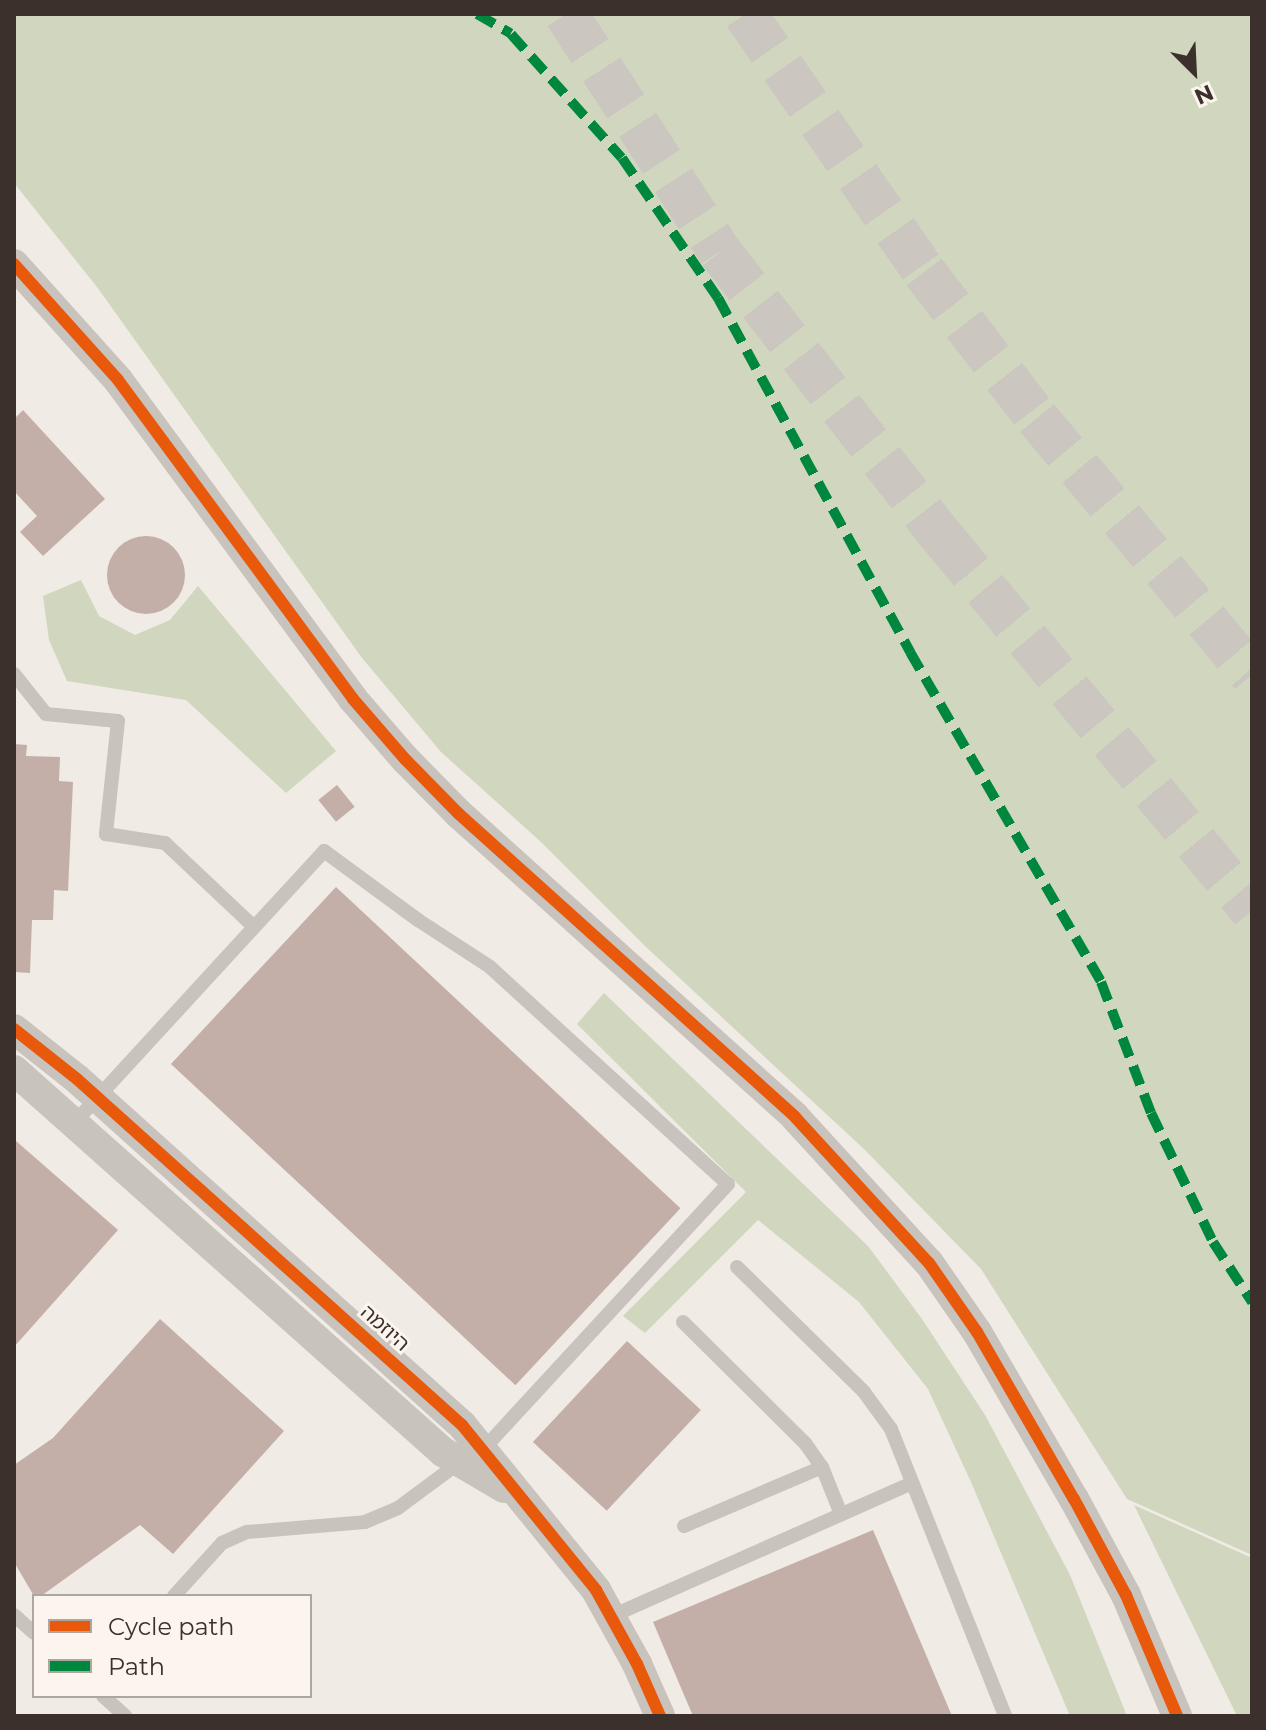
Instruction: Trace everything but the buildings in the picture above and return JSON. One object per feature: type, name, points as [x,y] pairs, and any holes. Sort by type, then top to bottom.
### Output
[{"type":"street","points":[[14,264],[118,380],[353,699],[405,759],[459,814],[795,1117],[929,1263],[977,1332],[1074,1499],[1126,1595],[1177,1716]]},
{"type":"street","name":"היוזמה","points":[[14,1029],[96,1096],[462,1425],[471,1457]]},
{"type":"street","name":"היוזמה","points":[[14,1070],[443,1452],[471,1457],[519,1498],[596,1590],[612,1616],[660,1716]]},
{"type":"lane","points":[[14,674],[46,714],[118,721],[106,834],[165,843],[253,926]]},
{"type":"lane","points":[[75,1122],[324,851],[418,920],[490,967],[728,1184],[471,1457],[398,1508],[365,1522],[247,1532],[222,1543],[176,1594]]},
{"type":"lane","points":[[737,1267],[864,1392],[891,1429],[1005,1716]]},
{"type":"lane","points":[[683,1322],[805,1443],[822,1467],[841,1514]]},
{"type":"lane","points":[[684,1526],[822,1467]]},
{"type":"lane","points":[[612,1616],[912,1483]]},
{"type":"lane","points":[[14,1615],[32,1631]]},
{"type":"lane","points":[[105,1698],[125,1716]]},
{"type":"green space","points":[[14,14],[1252,14],[1252,1555],[1127,1499],[981,1269],[864,1149],[645,946],[541,842],[441,752],[362,658],[97,287],[14,183]]},
{"type":"green space","points":[[81,580],[99,616],[135,635],[170,620],[198,586],[336,751],[286,793],[186,700],[67,681],[49,640],[43,596]]},
{"type":"green space","points":[[604,993],[868,1246],[922,1319],[985,1415],[1070,1575],[1127,1716],[1070,1716],[928,1389],[859,1302],[758,1220],[645,1333],[623,1316],[746,1192],[577,1024]]},
{"type":"green space","points":[[1134,1505],[1252,1558],[1252,1716],[1237,1716]]},
{"type":"tunnel","points":[[566,14],[720,252],[943,538],[1252,910]]},
{"type":"tunnel","points":[[745,14],[924,272],[1037,418],[1252,675]]},
{"type":"marked path","points":[[477,14],[511,34],[622,158],[718,298],[910,652],[1101,982],[1151,1113],[1213,1242],[1252,1302]]},
{"type":"cycle path","points":[[14,264],[118,380],[353,699],[405,759],[459,814],[795,1117],[929,1263],[977,1332],[1074,1499],[1126,1595],[1177,1716]]},
{"type":"cycle path","points":[[14,1029],[77,1079],[462,1425],[596,1590],[637,1664],[660,1716]]}]
